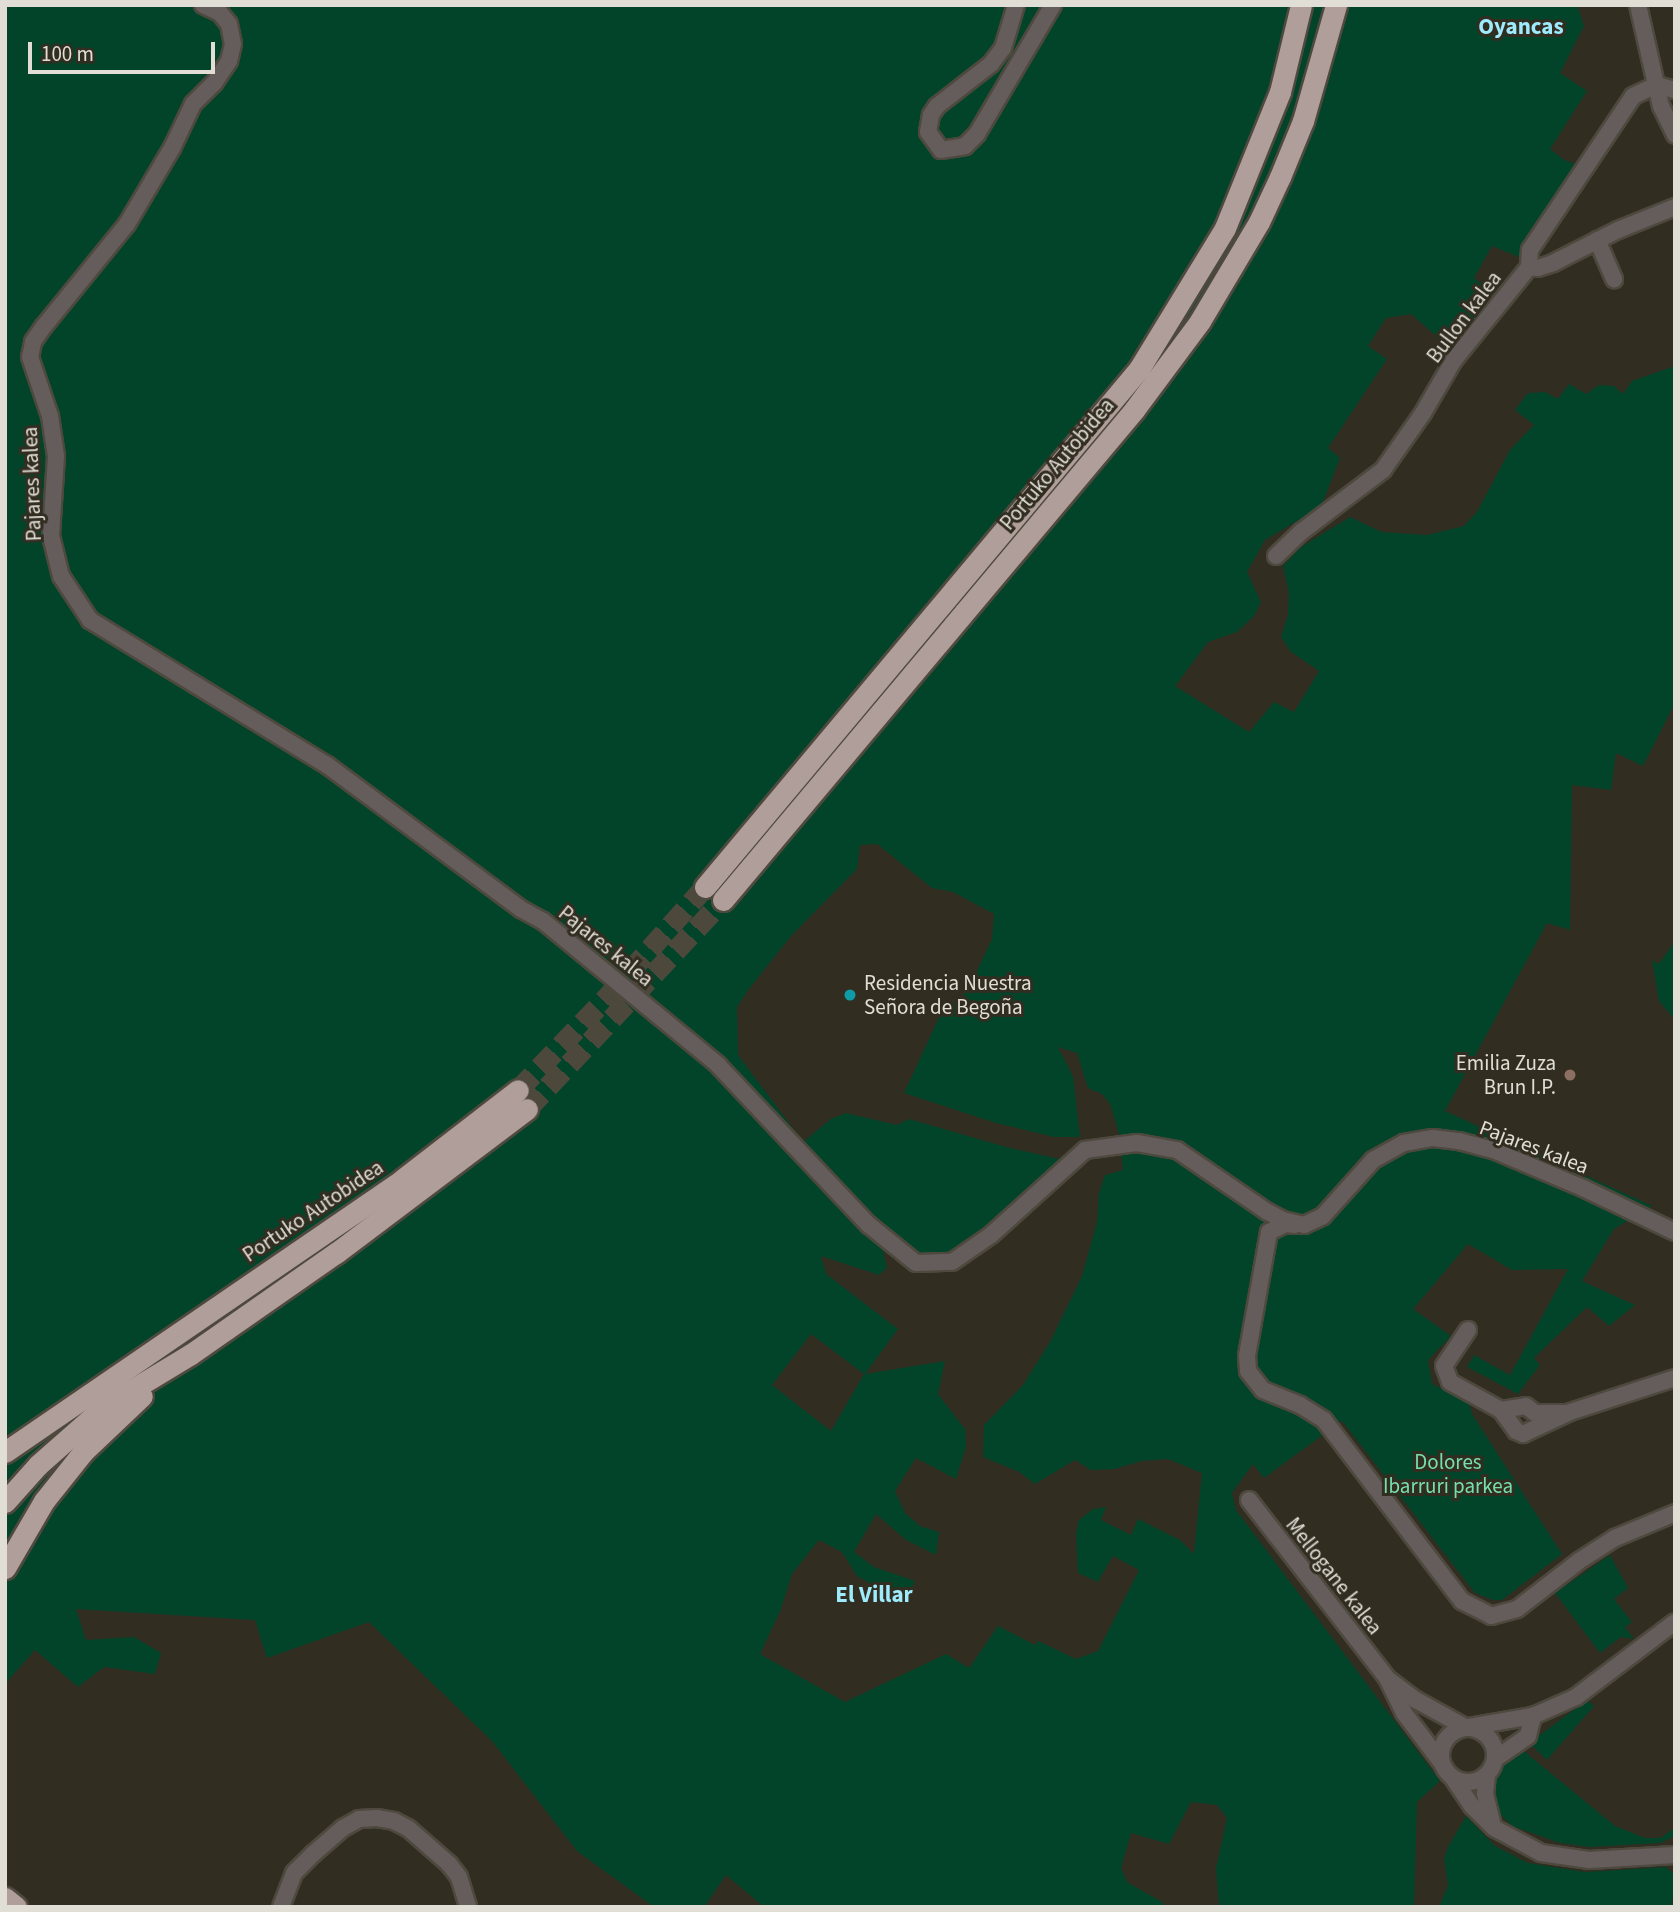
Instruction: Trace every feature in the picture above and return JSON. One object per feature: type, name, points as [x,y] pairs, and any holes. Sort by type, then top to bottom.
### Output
[{"type":"highway","name":"Portuko Autobidea","points":[[705,887],[1139,369],[1224,228],[1280,92],[1301,5]]},
{"type":"highway","name":"Portuko Autobidea","points":[[723,900],[1134,410],[1200,321],[1259,222],[1280,177],[1303,121],[1336,5]]},
{"type":"highway","name":"Portuko Autobidea","points":[[5,1450],[522,1100],[336,1253],[191,1354]]},
{"type":"highway","points":[[5,1502],[38,1465],[77,1428],[105,1406],[191,1354]]},
{"type":"highway","points":[[5,1568],[44,1501],[83,1452],[122,1413],[191,1354]]},
{"type":"highway","points":[[5,1898],[16,1907]]},
{"type":"street","name":"Pajares kalea","points":[[204,5],[220,13],[229,24],[233,44],[229,61],[214,83],[193,104],[172,148],[127,224],[44,326],[33,342],[30,357],[50,416],[56,456],[51,536],[61,576],[90,620],[327,765],[543,921],[718,1065],[869,1225],[916,1263],[952,1262],[991,1235],[1085,1150],[1137,1143],[1177,1150],[1266,1211],[1283,1220],[1304,1226],[1323,1216],[1373,1160],[1404,1143],[1433,1138],[1493,1150],[1583,1188],[1675,1232]]},
{"type":"street","points":[[1016,5],[1003,48],[991,64],[937,106],[931,115],[928,132],[941,150],[965,146],[977,134],[1053,5]]},
{"type":"street","points":[[1638,5],[1661,106],[1675,135]]},
{"type":"street","points":[[1657,85],[1675,90]]},
{"type":"street","name":"Bullon kalea","points":[[1276,556],[1301,532],[1383,470],[1423,413],[1454,360],[1529,267],[1531,250],[1633,96],[1657,85]]},
{"type":"street","points":[[1529,267],[1538,268],[1553,264],[1597,240],[1675,207]]},
{"type":"street","points":[[1597,240],[1614,279]]},
{"type":"street","points":[[1266,1211],[1269,1232],[1247,1356],[1248,1371],[1263,1390],[1300,1405],[1324,1420],[1462,1601],[1491,1616],[1517,1609],[1579,1561],[1615,1538],[1675,1513]]},
{"type":"street","points":[[1269,1232],[1285,1224],[1304,1226]]},
{"type":"street","points":[[1468,1330],[1444,1366],[1450,1382],[1501,1410],[1516,1431],[1523,1433],[1570,1412],[1675,1378]]},
{"type":"street","points":[[1501,1410],[1526,1406],[1535,1413],[1570,1412]]},
{"type":"street","name":"Mellogane kalea","points":[[1248,1500],[1387,1678],[1404,1713],[1441,1762]]},
{"type":"street","points":[[1675,1622],[1576,1697],[1533,1716],[1467,1727],[1447,1737],[1440,1753],[1441,1762],[1472,1806],[1494,1828],[1524,1847],[1565,1858],[1675,1855]]},
{"type":"street","name":"Mellogane kalea","points":[[1387,1678],[1416,1700],[1467,1727]]},
{"type":"street","points":[[1494,1828],[1485,1794],[1487,1775],[1495,1759],[1528,1736],[1533,1716]]},
{"type":"street","points":[[1467,1727],[1478,1729],[1492,1741],[1495,1759]]},
{"type":"street","points":[[1453,1778],[1471,1782],[1487,1775]]},
{"type":"street","points":[[281,1907],[294,1873],[313,1854],[359,1819],[377,1818],[394,1821],[408,1828],[449,1864],[459,1877],[468,1907]]},
{"type":"street","points":[[1657,1855],[1675,1844]]},
{"type":"street","points":[[1657,1855],[1675,1863]]},
{"type":"green space","name":"Dolores Ibarruri parkea","points":[[5,5],[1577,5],[1584,26],[1560,73],[1587,91],[1550,149],[1564,160],[1579,165],[1519,257],[1492,246],[1474,278],[1494,293],[1450,348],[1411,314],[1386,318],[1368,346],[1387,359],[1328,448],[1340,458],[1321,507],[1265,540],[1247,572],[1261,602],[1254,616],[1237,632],[1208,642],[1175,686],[1249,732],[1274,702],[1294,712],[1319,671],[1291,652],[1281,637],[1288,615],[1289,593],[1283,566],[1301,547],[1350,517],[1382,532],[1427,535],[1464,526],[1477,512],[1510,450],[1534,425],[1515,410],[1528,393],[1545,392],[1558,399],[1569,384],[1586,394],[1599,385],[1614,386],[1623,394],[1632,381],[1675,366],[1675,703],[1643,766],[1616,753],[1611,790],[1572,785],[1570,930],[1547,923],[1445,1111],[1652,1206],[1614,1229],[1582,1281],[1635,1305],[1609,1326],[1587,1307],[1534,1358],[1540,1365],[1518,1394],[1467,1367],[1474,1355],[1510,1375],[1568,1269],[1512,1270],[1468,1244],[1413,1309],[1451,1336],[1428,1360],[1432,1384],[1469,1402],[1472,1414],[1562,1554],[1502,1600],[1493,1600],[1475,1593],[1342,1421],[1264,1478],[1253,1464],[1232,1493],[1236,1510],[1440,1781],[1417,1802],[1414,1907],[1219,1907],[1216,1868],[1227,1818],[1217,1805],[1191,1802],[1169,1844],[1131,1833],[1121,1868],[1127,1882],[1162,1902],[1164,1907],[764,1907],[726,1875],[704,1907],[654,1907],[577,1851],[492,1741],[369,1622],[267,1658],[255,1620],[76,1609],[86,1640],[134,1637],[161,1653],[155,1674],[104,1667],[78,1687],[35,1650],[5,1684]],"holes":[[[877,844],[932,888],[953,892],[994,914],[992,939],[974,977],[962,998],[942,1011],[904,1093],[996,1123],[1054,1137],[1080,1137],[1073,1076],[1058,1047],[1077,1053],[1088,1088],[1102,1094],[1110,1104],[1119,1134],[1123,1170],[1105,1175],[1099,1193],[1097,1222],[1082,1276],[1050,1342],[1023,1385],[984,1425],[983,1457],[1019,1472],[1035,1484],[1075,1460],[1091,1470],[1115,1469],[1141,1461],[1168,1459],[1202,1473],[1194,1554],[1180,1540],[1138,1519],[1131,1535],[1101,1520],[1106,1507],[1093,1509],[1079,1520],[1076,1534],[1078,1573],[1098,1582],[1113,1556],[1139,1570],[1098,1651],[1076,1659],[1038,1641],[1035,1645],[998,1626],[969,1668],[946,1654],[845,1702],[760,1654],[781,1609],[792,1574],[819,1540],[842,1552],[857,1576],[905,1602],[915,1581],[874,1567],[854,1552],[876,1514],[906,1540],[936,1555],[939,1532],[920,1526],[905,1513],[895,1491],[916,1458],[956,1479],[966,1447],[965,1429],[938,1394],[945,1361],[865,1374],[898,1329],[826,1274],[821,1256],[879,1275],[887,1268],[883,1251],[901,1243],[933,1258],[946,1256],[956,1252],[1064,1160],[1006,1147],[909,1119],[897,1125],[846,1113],[831,1119],[803,1142],[738,1055],[737,1007],[791,936],[857,869],[860,845]],[[811,1334],[864,1374],[831,1431],[772,1385]]]},
{"type":"green space","points":[[1675,941],[1675,1020],[1659,1001],[1652,960],[1659,964]]},
{"type":"green space","points":[[1610,1555],[1628,1588],[1614,1599],[1632,1622],[1625,1627],[1634,1639],[1621,1637],[1600,1653],[1555,1593]]},
{"type":"green space","points":[[1587,1700],[1594,1706],[1547,1760],[1529,1743]]},
{"type":"green space","points":[[1520,1748],[1615,1826],[1645,1838],[1661,1838],[1675,1827],[1675,1836],[1660,1843],[1590,1847],[1560,1843],[1512,1826],[1500,1814],[1495,1798],[1495,1783],[1508,1756]]},
{"type":"green space","points":[[1466,1816],[1495,1846],[1528,1863],[1585,1872],[1666,1867],[1675,1875],[1672,1904],[1670,1907],[1439,1907],[1448,1885],[1444,1859]]},
{"type":"tunnel","points":[[518,1090],[609,995],[705,887]]},
{"type":"tunnel","points":[[527,1109],[723,900]]},
{"type":"place","name":"Residencia Nuestra Señora de Begoña","points":[[850,995]]},
{"type":"place","name":"Emilia Zuza Brun I.P.","points":[[1570,1075]]},
{"type":"district","name":"Oyancas","points":[[1521,27]]},
{"type":"district","name":"El Villar","points":[[874,1595]]}]
